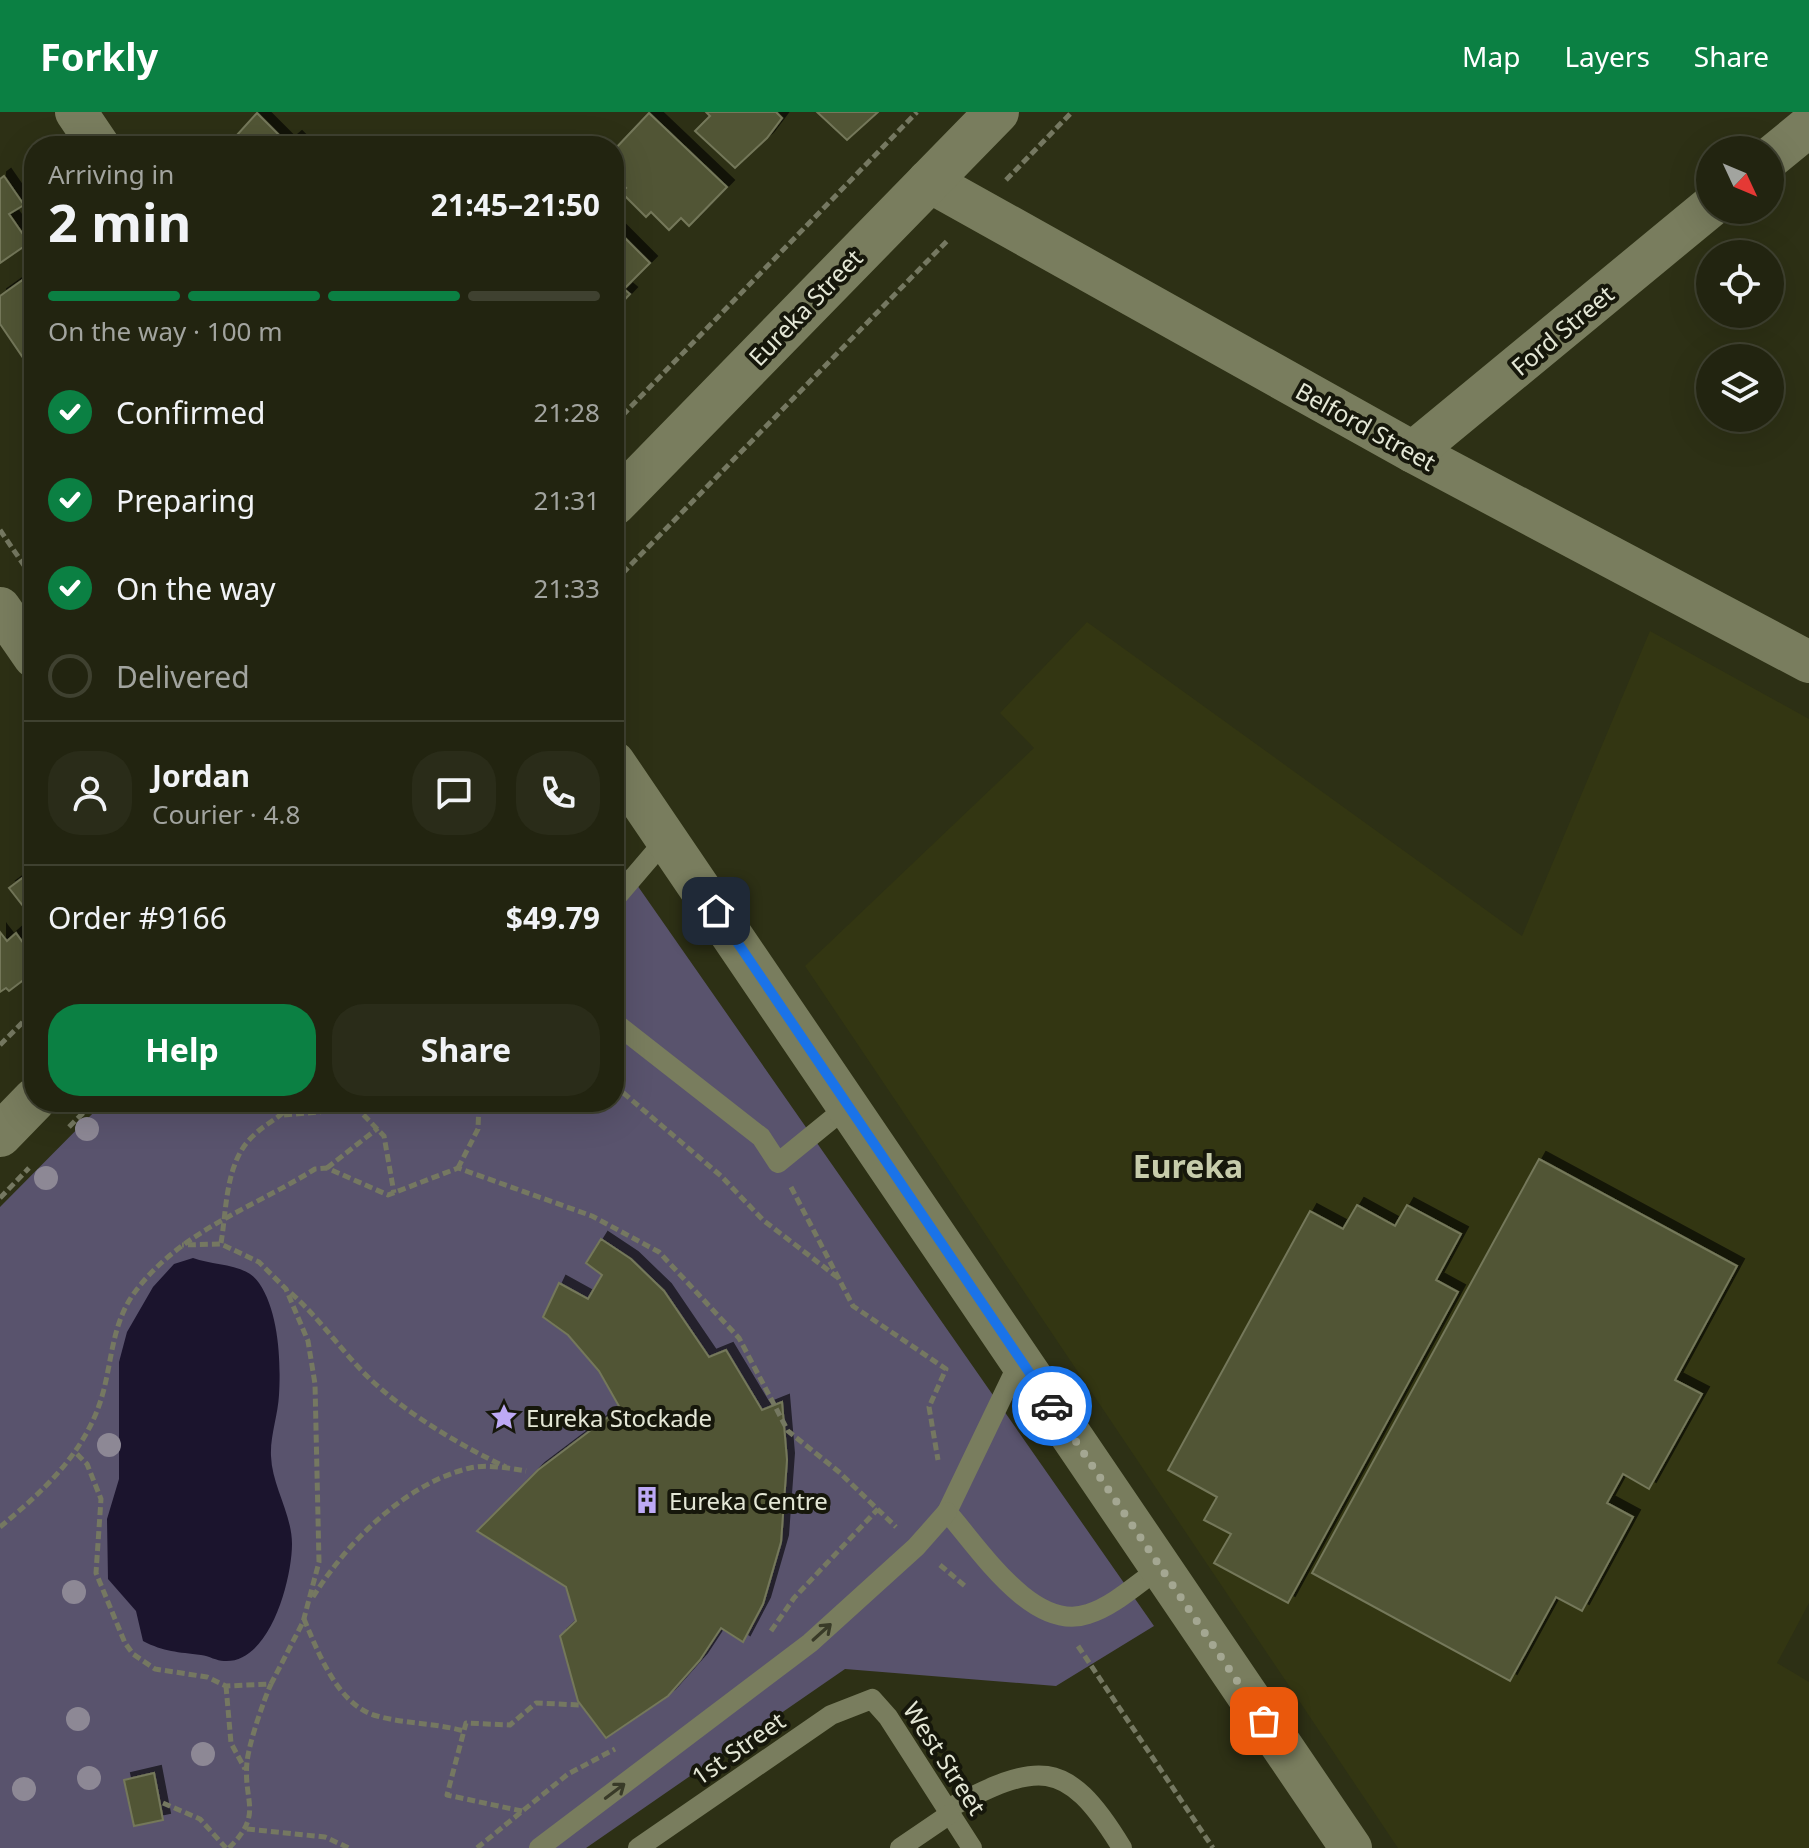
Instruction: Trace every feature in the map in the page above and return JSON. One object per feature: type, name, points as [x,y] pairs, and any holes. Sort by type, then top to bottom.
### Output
[{"type":"street","points":[[76,112],[92,136]]},
{"type":"street","name":"Eureka Street","points":[[624,494],[997,112]]},
{"type":"street","points":[[1784,147],[1809,126]]},
{"type":"street","name":"Belford Street","points":[[928,181],[1413,452],[1809,662]]},
{"type":"street","name":"Ford Street","points":[[1413,452],[1696,219]]},
{"type":"street","points":[[0,608],[24,643]]},
{"type":"street","points":[[624,776],[1351,1848]]},
{"type":"street","points":[[0,1135],[24,1110]]},
{"type":"lane","points":[[624,888],[667,838]]},
{"type":"lane","points":[[624,1030],[761,1137],[778,1163],[848,1106]]},
{"type":"lane","points":[[546,1843],[810,1643],[916,1547],[947,1512],[1021,1359]]},
{"type":"lane","points":[[947,1512],[1017,1591],[1033,1606],[1051,1615],[1084,1616],[1099,1610],[1160,1568]]},
{"type":"lane","name":"West Street","points":[[872,1699],[888,1717],[972,1848]]},
{"type":"lane","name":"1st Street","points":[[638,1848],[831,1715],[872,1699]]},
{"type":"lane","points":[[900,1848],[949,1812],[1010,1778],[1027,1774],[1053,1777],[1073,1785],[1086,1796],[1122,1848]]},
{"type":"path","points":[[624,414],[917,112]]},
{"type":"path","points":[[624,572],[1072,112]]},
{"type":"path","points":[[0,530],[24,565]]},
{"type":"path","points":[[0,1045],[24,1021]]},
{"type":"path","points":[[624,1094],[721,1176],[763,1220],[840,1280]]},
{"type":"path","points":[[221,1244],[232,1174],[244,1145],[286,1112]]},
{"type":"path","points":[[284,1115],[320,1112]]},
{"type":"path","points":[[361,1112],[384,1136],[394,1193]]},
{"type":"path","points":[[458,1168],[478,1129],[479,1112]]},
{"type":"path","points":[[327,1168],[378,1128]]},
{"type":"path","points":[[778,1163],[853,1306],[946,1369],[929,1407],[947,1512]]},
{"type":"path","points":[[0,1527],[77,1454],[99,1406],[119,1321],[131,1297],[154,1270],[181,1245],[315,1169],[327,1168],[388,1195],[458,1168],[592,1216],[659,1252]]},
{"type":"path","points":[[181,1245],[221,1244],[259,1262],[315,1314],[368,1377],[466,1449],[506,1467]]},
{"type":"path","points":[[163,1803],[200,1819],[228,1848],[247,1829],[249,1752],[271,1684],[304,1619],[319,1562],[315,1384],[308,1341],[286,1289]]},
{"type":"path","points":[[77,1454],[87,1464],[101,1499],[96,1573],[125,1643],[142,1663],[155,1669],[207,1677],[226,1686],[271,1684]]},
{"type":"path","points":[[308,1604],[350,1548],[413,1491],[470,1468],[506,1467],[526,1471]]},
{"type":"path","points":[[762,1640],[782,1620],[794,1598],[878,1509]]},
{"type":"path","points":[[304,1619],[330,1672],[359,1708],[388,1719],[439,1724],[464,1731]]},
{"type":"path","points":[[226,1686],[231,1743],[247,1774]]},
{"type":"path","points":[[523,1812],[447,1795],[466,1723],[510,1725],[536,1703],[580,1705]]},
{"type":"path","points":[[477,1848],[568,1774],[624,1744]]},
{"type":"path","points":[[247,1829],[325,1837],[349,1848]]},
{"type":"shaded area","points":[[1087,622],[1522,936],[1650,631],[1809,719],[1809,1603],[1777,1663],[1809,1682],[1809,1848],[1398,1848],[805,966],[1034,748],[1000,713]]},
{"type":"shaded area","name":"Eureka Stockade","points":[[624,866],[1154,1626],[1056,1686],[845,1669],[586,1848],[0,1848],[0,1207],[94,1112],[624,1112]]},
{"type":"shaded area","points":[[193,1258],[238,1268],[259,1283],[275,1322],[279,1353],[279,1395],[271,1456],[291,1533],[288,1577],[283,1597],[266,1635],[254,1649],[240,1658],[224,1661],[165,1649],[143,1641],[136,1611],[108,1579],[107,1519],[119,1479],[119,1362],[127,1332],[153,1287],[174,1264]]},
{"type":"building","points":[[706,112],[776,112],[782,118],[767,138],[735,168],[695,131],[710,116]]},
{"type":"building","points":[[817,112],[878,112],[847,140]]},
{"type":"building","points":[[257,113],[280,136],[236,136]]},
{"type":"building","points":[[649,113],[727,187],[689,226],[681,218],[669,230],[651,212],[646,217],[624,195],[624,139]]},
{"type":"building","points":[[4,176],[24,205],[9,214],[24,236],[24,246],[0,263],[0,179]]},
{"type":"building","points":[[624,237],[650,263],[624,289]]},
{"type":"building","points":[[24,279],[24,359],[0,324],[0,296]]},
{"type":"building","points":[[24,877],[24,907],[9,888]]},
{"type":"building","points":[[0,932],[7,941],[16,933],[24,944],[24,980],[9,991],[6,988],[0,992]]},
{"type":"building","points":[[1539,1159],[1737,1266],[1675,1380],[1702,1394],[1649,1489],[1623,1474],[1607,1503],[1633,1517],[1582,1611],[1556,1597],[1510,1681],[1312,1573]]},
{"type":"building","points":[[1357,1205],[1395,1226],[1407,1205],[1461,1234],[1436,1280],[1458,1292],[1288,1603],[1214,1563],[1231,1534],[1204,1520],[1217,1497],[1168,1470],[1310,1211],[1343,1229]]},
{"type":"building","name":"Eureka Centre","points":[[601,1239],[631,1259],[664,1291],[709,1357],[726,1350],[762,1410],[782,1402],[787,1460],[781,1542],[763,1604],[743,1642],[721,1628],[700,1660],[668,1696],[606,1738],[578,1701],[560,1636],[576,1621],[566,1587],[477,1531],[538,1470],[620,1408],[599,1371],[568,1335],[543,1317],[559,1283],[588,1299],[602,1275],[586,1263]]},
{"type":"building","points":[[154,1773],[163,1820],[134,1826],[124,1780]]},
{"type":"way so far","points":[[1052,1406],[1264,1721]]},
{"type":"place","name":"Eureka Stockade","points":[[504,1417]]},
{"type":"place","name":"Eureka Centre","points":[[647,1500]]},
{"type":"district","name":"Eureka","points":[[1188,1165]]},
{"type":"route","points":[[716,911],[1052,1406]]}]
